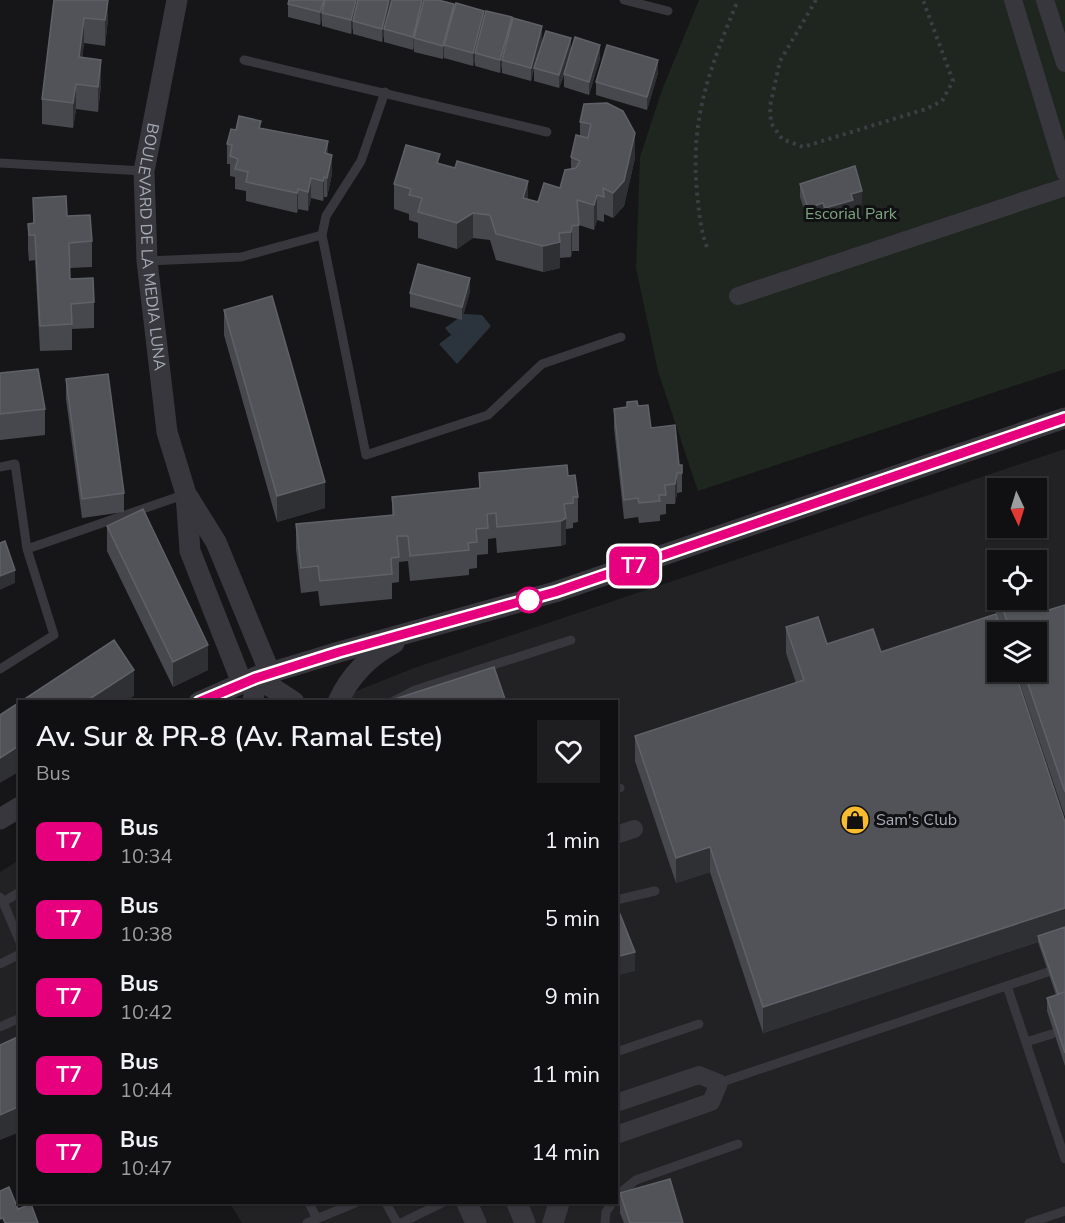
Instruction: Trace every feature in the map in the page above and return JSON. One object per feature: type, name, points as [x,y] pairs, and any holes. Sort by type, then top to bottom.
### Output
[{"type":"street","name":"BOULEVARD DE LA MEDIA LUNA","points":[[177,0],[144,171],[147,261],[167,432],[186,494],[190,551],[256,678]]},
{"type":"street","points":[[1013,0],[1065,172]]},
{"type":"street","points":[[1045,0],[1065,63]]},
{"type":"street","points":[[738,296],[1065,187]]},
{"type":"street","points":[[204,700],[256,678],[555,592],[1065,418]]},
{"type":"street","name":"BOULEVARD DE LA MEDIA LUNA","points":[[186,494],[216,542],[256,678]]},
{"type":"street","points":[[339,700],[357,670],[376,653],[414,631]]},
{"type":"street","points":[[253,700],[256,678]]},
{"type":"street","points":[[256,678],[291,700]]},
{"type":"street","points":[[0,819],[18,808]]},
{"type":"street","points":[[618,1102],[699,1075],[719,1083],[711,1102],[618,1134]]},
{"type":"street","points":[[467,1204],[476,1223]]},
{"type":"street","points":[[517,1204],[525,1223]]},
{"type":"street","points":[[553,1223],[559,1204]]},
{"type":"lane","points":[[624,0],[668,11]]},
{"type":"lane","points":[[244,60],[547,132]]},
{"type":"lane","points":[[385,92],[361,161],[326,216],[322,235],[366,455],[488,415],[542,364],[621,337]]},
{"type":"lane","points":[[0,163],[144,171]]},
{"type":"lane","points":[[147,261],[241,257],[322,235]]},
{"type":"lane","points":[[0,467],[15,464],[27,549],[54,635],[0,669]]},
{"type":"lane","points":[[27,549],[186,494]]},
{"type":"lane","points":[[396,700],[415,690],[571,640]]},
{"type":"lane","points":[[618,900],[655,891]]},
{"type":"lane","points":[[18,893],[1,900],[18,938]]},
{"type":"lane","points":[[0,964],[18,955]]},
{"type":"lane","points":[[719,1083],[1048,972]]},
{"type":"lane","points":[[1007,986],[1065,1159]]},
{"type":"lane","points":[[0,1027],[18,1019]]},
{"type":"lane","points":[[618,1051],[699,1024]]},
{"type":"lane","points":[[1026,1042],[1052,1034]]},
{"type":"lane","points":[[618,1194],[636,1179],[738,1144]]},
{"type":"lane","points":[[310,1204],[317,1219]]},
{"type":"lane","points":[[307,1223],[353,1204]]},
{"type":"lane","points":[[387,1204],[399,1223],[440,1204]]},
{"type":"lane","points":[[605,1223],[606,1212],[611,1204]]},
{"type":"lane","points":[[1029,1223],[1065,1211]]},
{"type":"path","points":[[707,247],[700,230],[695,165],[699,111],[711,68],[738,0]]},
{"type":"path","points":[[816,0],[780,61],[770,106],[771,123],[782,138],[803,147],[926,109],[942,101],[953,81],[924,0]]},
{"type":"shaded area","points":[[464,314],[482,315],[491,326],[457,364],[439,344],[451,335],[445,328]]},
{"type":"shaded area","points":[[1065,449],[1065,1223],[242,1223],[231,1204],[618,1204],[618,700],[334,700],[414,668]]},
{"type":"shaded area","points":[[18,861],[18,1129],[0,1137],[0,872]]},
{"type":"green space","name":"Escorial Park","points":[[699,0],[1065,0],[1065,369],[698,491],[658,371],[636,268],[640,157],[662,90]]},
{"type":"building","points":[[54,0],[108,0],[105,20],[84,18],[79,57],[101,60],[98,87],[76,84],[73,103],[42,99]]},
{"type":"building","points":[[289,0],[324,0],[320,12],[288,4]]},
{"type":"building","points":[[325,0],[356,0],[351,20],[322,13]]},
{"type":"building","points":[[358,0],[389,0],[382,29],[353,21]]},
{"type":"building","points":[[392,0],[422,0],[413,37],[384,29]]},
{"type":"building","points":[[424,0],[438,0],[454,4],[443,46],[414,38]]},
{"type":"building","points":[[456,3],[484,11],[473,53],[444,45]]},
{"type":"building","points":[[486,11],[512,17],[500,60],[475,53]]},
{"type":"building","points":[[513,18],[542,26],[531,68],[502,60]]},
{"type":"building","points":[[546,31],[571,38],[559,75],[534,68]]},
{"type":"building","points":[[575,37],[600,45],[589,82],[564,74]]},
{"type":"building","points":[[607,45],[658,60],[647,97],[596,82]]},
{"type":"building","points":[[607,103],[623,111],[635,133],[624,181],[613,193],[603,188],[604,197],[597,195],[594,205],[577,200],[579,225],[572,226],[571,232],[559,233],[560,242],[543,246],[496,234],[490,215],[473,213],[457,223],[418,212],[422,198],[409,195],[411,189],[394,184],[406,145],[440,154],[437,163],[455,168],[457,161],[528,181],[523,198],[538,202],[544,183],[560,188],[565,170],[576,168],[580,161],[571,157],[576,135],[588,138],[591,124],[580,122],[584,104]]},
{"type":"building","points":[[239,116],[261,121],[259,128],[328,141],[325,153],[332,155],[327,178],[324,177],[323,181],[311,178],[308,192],[298,189],[297,193],[246,182],[248,172],[235,169],[238,159],[230,156],[232,145],[227,144],[231,129],[236,130]]},
{"type":"building","points":[[855,166],[862,191],[851,194],[853,200],[825,208],[823,203],[808,208],[800,184]]},
{"type":"building","points":[[66,196],[67,216],[90,215],[92,241],[69,243],[70,279],[93,278],[94,302],[71,304],[72,324],[40,326],[35,235],[29,235],[28,224],[34,223],[33,198]]},
{"type":"building","points":[[418,264],[470,278],[462,307],[410,293]]},
{"type":"building","points":[[272,296],[325,482],[277,496],[224,310]]},
{"type":"building","points":[[38,369],[45,409],[0,414],[0,373]]},
{"type":"building","points":[[108,374],[124,493],[82,499],[66,379]]},
{"type":"building","points":[[637,401],[638,406],[648,405],[651,428],[675,425],[679,465],[682,465],[682,473],[677,473],[675,484],[665,485],[666,495],[659,495],[660,501],[639,503],[638,498],[624,500],[614,409],[627,407],[627,402]]},
{"type":"building","points":[[567,465],[568,476],[575,475],[578,497],[573,497],[573,503],[564,504],[566,518],[561,521],[497,527],[496,513],[487,514],[488,528],[476,529],[477,542],[468,543],[469,550],[410,556],[408,536],[397,536],[399,557],[391,558],[392,574],[320,581],[318,566],[301,568],[296,524],[394,515],[392,497],[480,488],[479,473]]},
{"type":"building","points":[[143,509],[208,645],[173,662],[107,526]]},
{"type":"building","points":[[5,541],[15,570],[0,576],[0,543]]},
{"type":"building","points":[[1065,605],[1065,792],[1027,682],[1047,682],[1047,622],[1007,622],[1003,610],[1041,610],[1042,612]]},
{"type":"building","name":"Sam's Club","points":[[996,614],[999,622],[987,622],[987,682],[1018,682],[1065,822],[1065,908],[763,1007],[710,847],[676,858],[635,736],[804,680],[786,627],[818,617],[827,644],[873,629],[881,652]]},
{"type":"building","points":[[114,640],[134,670],[88,700],[23,700]]},
{"type":"building","points":[[494,667],[505,700],[395,700]]},
{"type":"building","points":[[18,703],[18,746],[0,758],[0,715]]},
{"type":"building","points":[[618,909],[635,952],[618,956]]},
{"type":"building","points":[[1065,927],[1065,992],[1058,994],[1038,936]]},
{"type":"building","points":[[1065,992],[1065,1053],[1047,998]]},
{"type":"building","points":[[18,1037],[18,1107],[0,1115],[0,1045]]},
{"type":"building","points":[[670,1179],[683,1223],[630,1223],[620,1193]]},
{"type":"building","points":[[9,1187],[18,1209],[31,1204],[38,1223],[5,1223],[3,1218],[0,1219],[0,1191]]},
{"type":"bus line","name":"T7","points":[[204,700],[256,678],[339,652],[555,592],[1065,418]]},
{"type":"place","name":"Sam's Club","points":[[855,820]]}]
